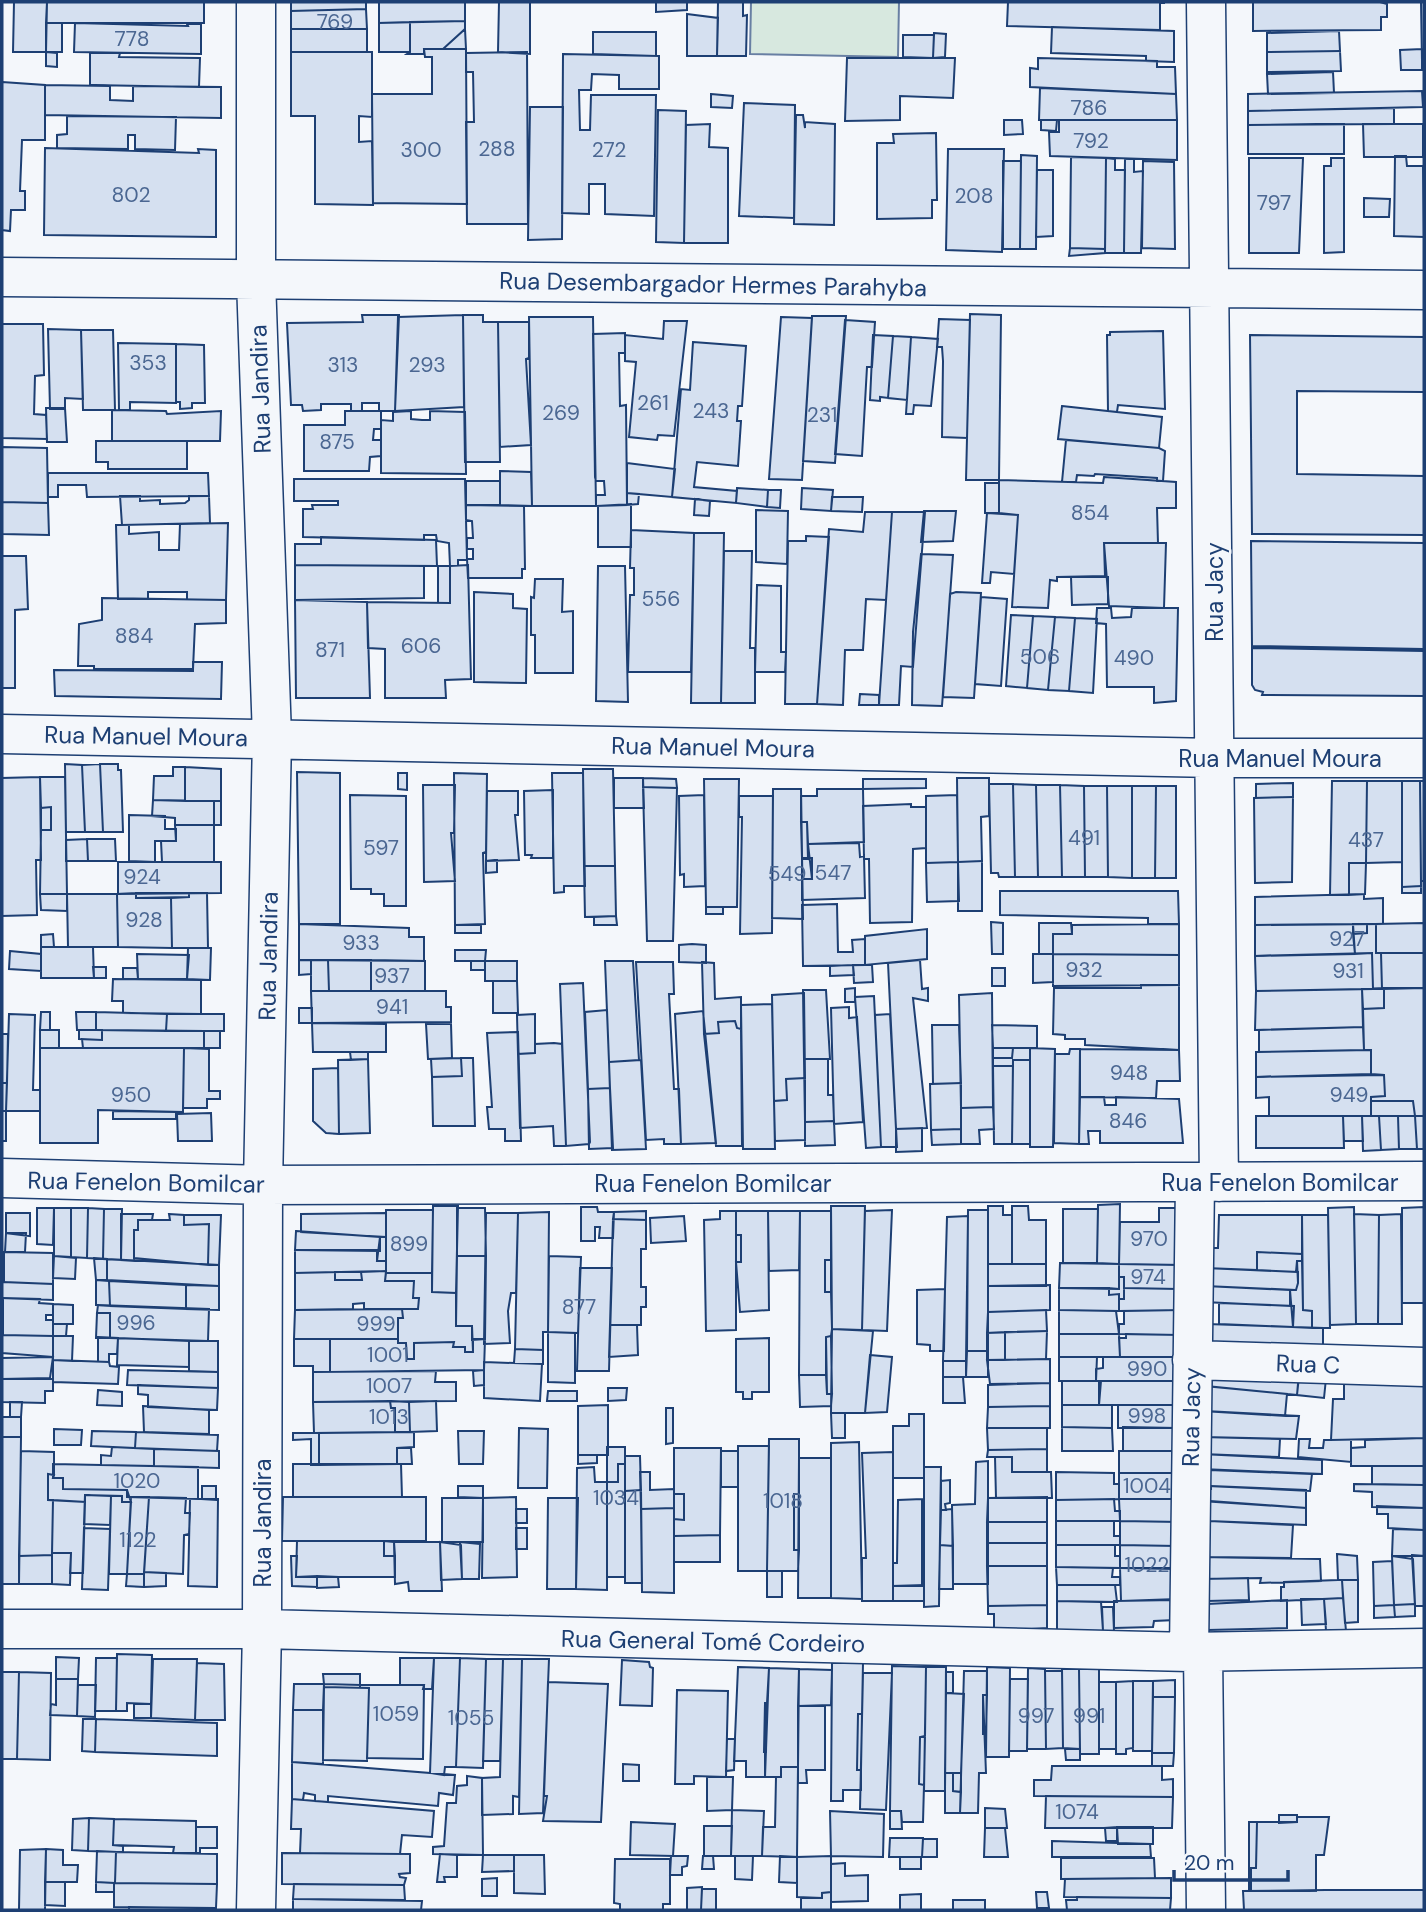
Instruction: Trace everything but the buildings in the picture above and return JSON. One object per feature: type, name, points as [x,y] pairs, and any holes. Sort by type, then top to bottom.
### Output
[{"type":"street","name":"Rua Jandira","points":[[256,2],[256,280],[272,737],[263,1185],[262,1629],[256,1910]]},
{"type":"street","name":"Rua Jacy","points":[[1206,2],[1212,289],[1215,758],[1207,1182],[1192,1360],[1196,1652],[1206,1910]]},
{"type":"street","name":"Rua Desembargador Hermes Parahyba","points":[[2,277],[1424,290]]},
{"type":"street","name":"Rua Manuel Moura","points":[[2,734],[272,737],[1215,758],[1424,758]]},
{"type":"street","name":"Rua Fenelon Bomilcar","points":[[2,1178],[263,1185],[1424,1181]]},
{"type":"street","name":"Rua C","points":[[1192,1360],[1424,1367]]},
{"type":"street","name":"Rua General Tomé Cordeiro","points":[[2,1629],[262,1629],[1196,1652],[1424,1648]]},
{"type":"shaded area","points":[[751,2],[899,2],[898,57],[750,54]]}]
